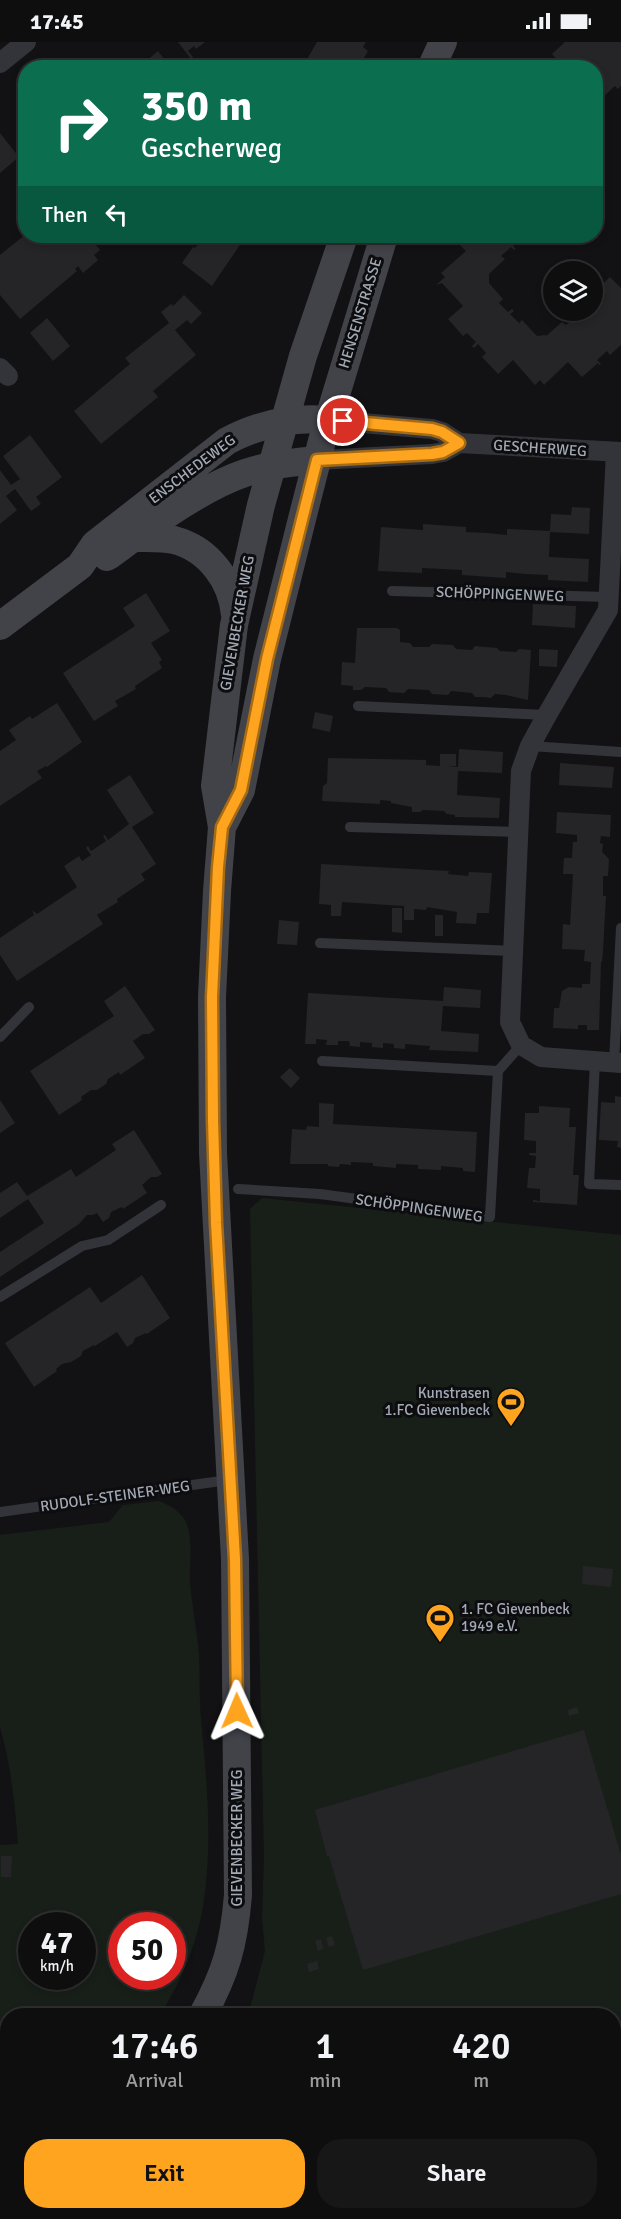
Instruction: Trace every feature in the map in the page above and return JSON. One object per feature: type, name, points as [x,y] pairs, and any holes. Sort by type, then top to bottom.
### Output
[{"type":"main road","points":[[435,60],[444,42]]},
{"type":"main road","points":[[283,421],[342,243]]},
{"type":"main road","name":"HENSENSTRASSE","points":[[317,460],[382,243]]},
{"type":"main road","name":"ENSCHEDEWEG","points":[[0,626],[80,566],[94,544],[227,441],[252,429],[283,421],[328,420]]},
{"type":"main road","name":"GIEVENBECKER WEG","points":[[206,2008],[219,1984],[228,1957],[235,1926],[238,1895],[235,1559],[216,1223],[212,1103],[213,975],[222,827],[214,786],[226,676],[236,618],[283,421]]},
{"type":"main road","name":"ENSCHEDEWEG","points":[[80,566],[105,558],[168,515],[229,479],[248,471],[271,466],[317,460]]},
{"type":"main road","name":"GIEVENBECKER WEG","points":[[222,827],[241,790],[270,649],[317,460]]},
{"type":"main road","points":[[133,538],[174,540],[186,544],[206,557],[225,580],[236,618]]},
{"type":"street","points":[[0,63],[26,42]]},
{"type":"street","name":"GESCHERWEG","points":[[328,420],[432,429],[442,432],[459,443],[618,452]]},
{"type":"street","name":"GESCHERWEG","points":[[317,460],[432,454],[443,452],[459,443]]},
{"type":"street","points":[[610,1062],[542,1057],[521,1045],[510,1022],[521,771],[530,746],[608,610],[608,597],[616,558],[618,452]]},
{"type":"lane","name":"SCHÖPPINGENWEG","points":[[392,591],[608,597]]},
{"type":"lane","points":[[358,706],[547,715]]},
{"type":"lane","points":[[530,746],[621,749]]},
{"type":"lane","points":[[350,827],[518,832]]},
{"type":"lane","points":[[621,928],[610,1062],[589,1184],[621,1185]]},
{"type":"lane","points":[[320,943],[513,951]]},
{"type":"lane","points":[[0,1037],[29,1007]]},
{"type":"lane","points":[[322,1061],[498,1071],[521,1045]]},
{"type":"lane","name":"SCHÖPPINGENWEG","points":[[238,1189],[320,1194],[490,1217],[498,1071]]},
{"type":"lane","points":[[0,1298],[82,1246],[108,1240],[161,1205]]},
{"type":"lane","name":"RUDOLF-STEINER-WEG","points":[[0,1512],[230,1479]]},
{"type":"shaded area","name":"1. FC Gievenbeck 1949 e.V.","points":[[262,1198],[621,1235],[621,2008],[250,2008],[265,1951],[262,1919],[264,1857],[250,1209]]},
{"type":"shaded area","points":[[159,1501],[174,1508],[183,1516],[188,1527],[190,1583],[199,1655],[200,1711],[208,1813],[208,1859],[203,1906],[197,1935],[186,1966],[186,1912],[108,1912],[108,1990],[174,1990],[164,2008],[0,2008],[0,1845],[18,1844],[12,1785],[0,1727],[0,1535],[109,1522],[123,1505]]},
{"type":"building","points":[[178,42],[205,42],[196,49],[194,46],[188,51],[193,57],[191,59]]},
{"type":"building","points":[[317,42],[366,42],[363,47],[368,51],[363,60],[307,60]]},
{"type":"building","points":[[565,42],[621,42],[621,86],[618,89],[615,86],[604,96],[603,60],[557,60],[552,54]]},
{"type":"building","points":[[158,51],[165,60],[147,60]]},
{"type":"building","points":[[0,133],[18,158],[0,173]]},
{"type":"building","points":[[18,240],[18,243],[94,243],[100,250],[94,255],[98,260],[83,273],[78,266],[75,269],[77,271],[20,319],[0,295],[0,255]]},
{"type":"building","points":[[199,243],[241,243],[212,286],[182,263],[193,247],[195,248]]},
{"type":"building","points":[[458,243],[516,243],[513,246],[516,249],[511,247],[501,256],[505,259],[489,274],[489,283],[503,299],[499,303],[508,312],[512,309],[514,311],[510,314],[519,323],[522,320],[537,336],[546,336],[562,322],[566,325],[570,321],[603,321],[603,284],[610,277],[621,288],[621,345],[610,355],[607,351],[597,360],[601,364],[598,363],[582,377],[568,362],[544,385],[540,380],[535,385],[513,360],[498,374],[482,357],[486,353],[478,344],[474,348],[472,346],[476,342],[467,333],[463,336],[448,319],[463,306],[442,283],[436,285],[445,277],[441,273],[466,251]]},
{"type":"building","points":[[184,295],[202,313],[191,324],[187,320],[175,330],[196,355],[153,391],[158,397],[101,444],[74,411],[130,364],[125,358],[169,323],[161,312],[171,304],[173,306]]},
{"type":"building","points":[[47,318],[70,346],[53,361],[30,333]]},
{"type":"building","points":[[30,435],[62,477],[36,497],[41,504],[31,511],[15,489],[6,496],[17,510],[0,524],[0,470],[11,485],[20,479],[3,456]]},
{"type":"building","points":[[572,507],[590,508],[589,534],[550,532],[549,557],[589,559],[588,582],[548,580],[548,575],[506,572],[506,578],[462,575],[462,570],[422,568],[422,573],[378,571],[381,527],[423,530],[423,524],[466,527],[466,532],[507,535],[507,529],[550,531],[551,514],[571,515]]},
{"type":"building","points":[[146,593],[170,631],[151,643],[162,660],[159,662],[162,668],[135,686],[136,689],[115,701],[118,706],[94,721],[63,673],[135,626],[123,608]]},
{"type":"building","points":[[533,604],[576,606],[575,628],[532,625]]},
{"type":"building","points":[[357,628],[397,628],[400,630],[400,642],[410,643],[413,647],[429,647],[432,644],[453,645],[456,649],[472,650],[475,646],[497,648],[500,651],[531,650],[528,700],[495,694],[491,698],[475,697],[472,693],[451,691],[448,695],[432,694],[429,690],[408,689],[404,693],[389,692],[386,688],[365,687],[361,690],[353,690],[353,686],[341,685],[342,662],[355,663]]},
{"type":"building","points":[[539,649],[558,650],[557,667],[539,666]]},
{"type":"building","points":[[57,703],[82,742],[47,767],[37,771],[42,778],[0,806],[0,751],[16,740],[9,730],[30,716],[32,719]]},
{"type":"building","points":[[315,712],[333,716],[330,732],[312,728]]},
{"type":"building","points":[[459,749],[503,752],[502,773],[458,771],[457,795],[500,798],[499,818],[455,817],[444,811],[412,812],[412,807],[391,803],[391,801],[380,800],[380,804],[322,801],[323,786],[327,783],[328,758],[426,760],[426,765],[440,766],[440,754],[456,754],[456,766],[448,766],[458,767]]},
{"type":"building","points":[[560,763],[614,767],[612,788],[559,785]]},
{"type":"building","points":[[130,775],[154,813],[132,827],[156,864],[141,874],[145,880],[117,899],[118,902],[97,915],[103,924],[17,981],[0,955],[0,938],[34,915],[32,910],[37,914],[77,887],[64,866],[79,856],[82,861],[91,855],[86,848],[88,846],[91,851],[106,841],[103,836],[105,835],[108,840],[129,824],[107,790]]},
{"type":"building","points":[[557,812],[611,815],[610,837],[601,836],[600,843],[603,844],[602,852],[609,859],[608,876],[603,876],[603,896],[606,896],[599,1030],[587,1030],[587,1025],[578,1025],[578,1029],[553,1028],[554,1008],[559,1008],[562,991],[569,987],[582,988],[582,984],[590,984],[591,962],[584,961],[585,950],[562,949],[563,924],[570,925],[573,874],[563,874],[564,858],[572,858],[573,842],[577,842],[577,835],[556,833]]},
{"type":"building","points":[[321,864],[449,871],[448,874],[468,876],[469,872],[492,873],[489,913],[477,913],[476,924],[456,923],[457,912],[427,907],[426,910],[414,909],[414,920],[404,920],[404,906],[342,902],[341,916],[331,916],[331,905],[319,904]]},
{"type":"building","points":[[392,908],[402,908],[402,933],[392,932]]},
{"type":"building","points":[[435,915],[443,915],[443,936],[435,936]]},
{"type":"building","points":[[279,920],[299,922],[297,945],[277,944]]},
{"type":"building","points":[[125,986],[155,1030],[133,1041],[145,1058],[120,1075],[119,1072],[108,1079],[106,1084],[97,1090],[91,1090],[81,1097],[82,1100],[59,1115],[30,1071],[114,1016],[104,1001]]},
{"type":"building","points":[[444,987],[481,990],[480,1008],[443,1006],[441,1031],[479,1034],[478,1052],[429,1050],[430,1046],[405,1044],[405,1049],[394,1048],[394,1044],[383,1043],[383,1048],[372,1047],[372,1043],[360,1042],[360,1047],[350,1046],[349,1041],[338,1041],[338,1045],[326,1045],[327,1040],[316,1039],[316,1044],[305,1044],[308,993],[443,1001]]},
{"type":"building","points":[[290,1068],[300,1078],[291,1088],[280,1077]]},
{"type":"building","points":[[615,1096],[621,1097],[621,1148],[617,1147],[618,1141],[599,1140],[601,1102],[615,1103]]},
{"type":"building","points":[[0,1100],[15,1123],[0,1133]]},
{"type":"building","points":[[319,1103],[334,1104],[333,1124],[477,1132],[475,1172],[463,1171],[463,1168],[441,1166],[441,1170],[418,1169],[418,1165],[396,1164],[396,1168],[373,1166],[373,1163],[351,1162],[351,1165],[340,1164],[339,1167],[328,1166],[328,1164],[290,1164],[292,1129],[306,1130],[307,1126],[319,1127]]},
{"type":"building","points":[[539,1106],[570,1108],[569,1127],[576,1127],[573,1175],[579,1175],[577,1205],[533,1202],[533,1200],[540,1201],[540,1189],[527,1188],[529,1168],[535,1168],[536,1156],[529,1155],[529,1153],[536,1153],[536,1141],[524,1140],[525,1113],[539,1113]]},
{"type":"building","points":[[134,1130],[162,1174],[151,1177],[142,1185],[147,1193],[123,1209],[122,1207],[111,1212],[109,1218],[103,1222],[97,1213],[87,1215],[79,1224],[0,1277],[0,1252],[44,1223],[28,1199],[0,1218],[0,1193],[17,1182],[27,1196],[71,1169],[76,1177],[116,1150],[112,1144]]},
{"type":"building","points":[[142,1275],[170,1318],[147,1334],[135,1338],[133,1343],[127,1347],[117,1332],[83,1351],[81,1356],[71,1362],[62,1364],[56,1369],[57,1371],[34,1387],[5,1343],[90,1287],[101,1303]]},
{"type":"building","points":[[583,1566],[613,1569],[611,1587],[582,1584]]},
{"type":"building","points":[[577,1707],[579,1713],[569,1716],[568,1710]]},
{"type":"building","points":[[584,1730],[621,1855],[621,1894],[363,1970],[315,1810]]},
{"type":"building","points":[[1,1856],[12,1856],[11,1877],[1,1877]]},
{"type":"building","points":[[332,1936],[335,1945],[329,1947],[326,1938]]},
{"type":"building","points":[[321,1939],[323,1949],[318,1951],[315,1941]]},
{"type":"building","points":[[317,1961],[319,1969],[309,1972],[307,1964]]},
{"type":"place","name":"Kunstrasen 1.FC Gievenbeck","points":[[511,1428]]},
{"type":"place","name":"1. FC Gievenbeck 1949 e.V.","points":[[440,1644]]},
{"type":"route","points":[[237,1711],[235,1559],[216,1223],[212,1103],[212,997],[222,827],[241,790],[267,659],[317,460],[432,454],[443,452],[459,443],[442,432],[432,429],[343,421]]}]
